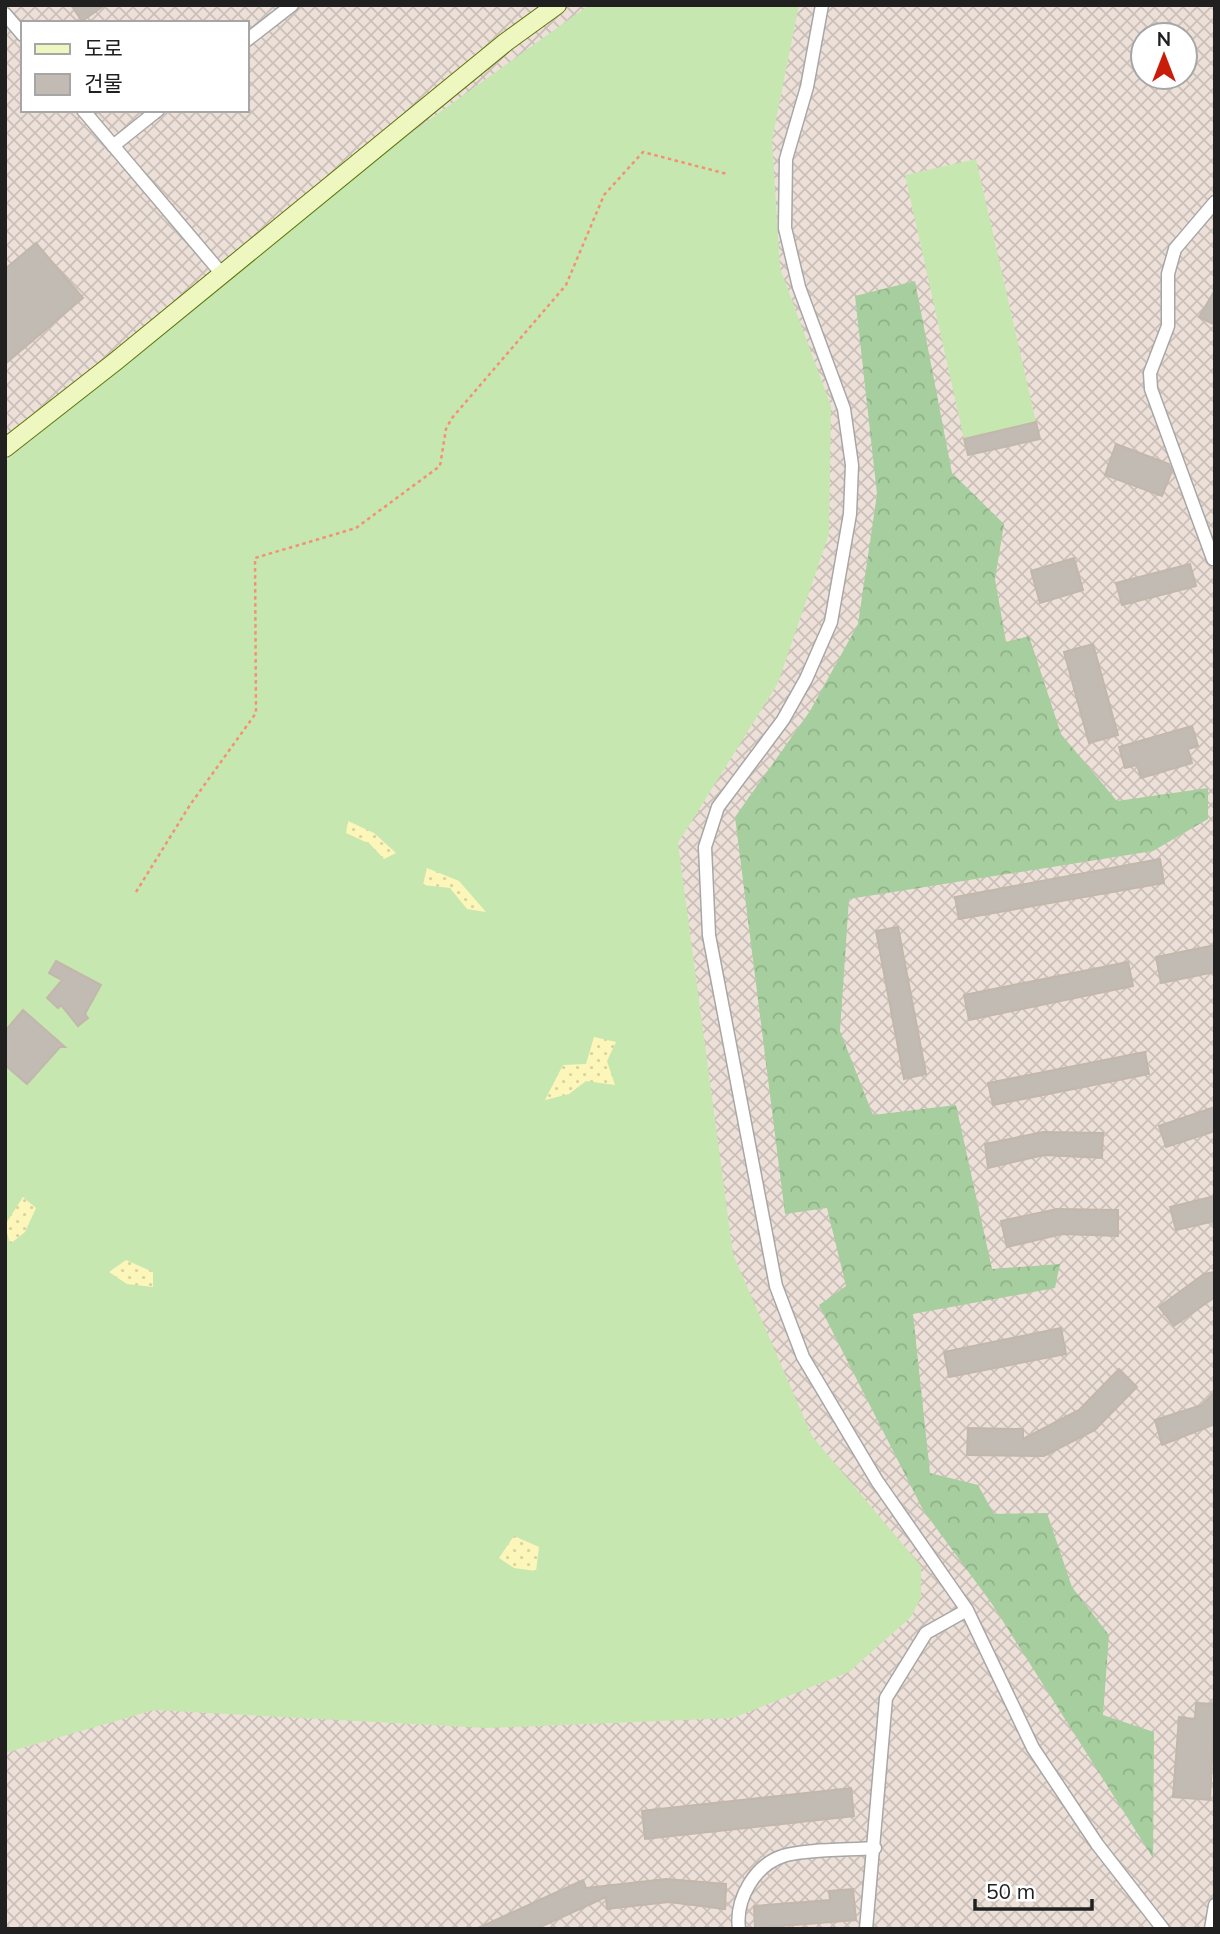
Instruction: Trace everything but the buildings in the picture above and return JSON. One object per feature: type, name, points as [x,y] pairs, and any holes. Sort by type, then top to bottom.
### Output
[{"type":"street","points":[[248,39],[292,5]]},
{"type":"street","points":[[5,448],[506,42],[557,5]]},
{"type":"street","points":[[822,5],[807,87],[786,159],[785,228],[799,287],[844,409],[852,465],[850,514],[831,622],[806,679],[783,720],[718,807],[705,847],[709,935],[776,1286],[803,1357],[877,1481],[967,1610],[1033,1748],[1097,1844],[1163,1929]]},
{"type":"street","points":[[5,13],[21,33]]},
{"type":"street","points":[[85,112],[222,274]]},
{"type":"street","points":[[113,146],[156,112]]},
{"type":"street","points":[[1214,559],[1155,401],[1150,373],[1168,326],[1168,274],[1175,249],[1215,202]]},
{"type":"street","points":[[866,1929],[886,1698],[926,1633],[967,1610]]},
{"type":"street","points":[[739,1929],[738,1919],[746,1889],[758,1871],[783,1856],[875,1848]]},
{"type":"street","points":[[1211,1929],[1215,1905]]},
{"type":"path","points":[[136,892],[190,805],[256,712],[255,558],[356,528],[440,466],[446,429],[452,418],[566,285],[604,195],[643,152],[727,174]]},
{"type":"shaded area","points":[[5,5],[1215,5],[1215,1929],[5,1929]]},
{"type":"green space","points":[[589,5],[799,5],[772,140],[780,268],[831,406],[829,534],[778,683],[678,843],[733,1254],[812,1436],[921,1566],[921,1597],[911,1617],[849,1672],[733,1718],[487,1728],[154,1710],[5,1753],[5,461],[404,138]]},
{"type":"green space","points":[[976,159],[1036,422],[964,439],[905,175]]},
{"type":"green space","points":[[915,281],[952,473],[1004,524],[995,579],[1006,642],[1029,636],[1061,734],[1117,801],[1208,788],[1208,819],[1153,851],[849,899],[840,1031],[873,1115],[956,1105],[992,1269],[1060,1264],[1055,1288],[913,1314],[930,1473],[978,1485],[994,1514],[1047,1513],[1072,1587],[1109,1635],[1103,1715],[1154,1732],[1153,1858],[992,1604],[923,1510],[819,1305],[846,1286],[827,1208],[785,1214],[735,817],[810,711],[858,624],[877,494],[855,296]]},
{"type":"sand","points":[[348,821],[374,833],[396,853],[384,859],[370,844],[346,833]]},
{"type":"sand","points":[[427,868],[459,881],[486,912],[467,909],[450,888],[423,885]]},
{"type":"sand","points":[[594,1037],[616,1042],[607,1061],[615,1085],[586,1081],[569,1094],[545,1100],[563,1065],[586,1064]]},
{"type":"sand","points":[[23,1197],[36,1208],[25,1232],[10,1244],[5,1225]]},
{"type":"sand","points":[[126,1260],[153,1272],[153,1287],[127,1284],[109,1272]]},
{"type":"sand","points":[[514,1536],[539,1547],[536,1571],[514,1568],[499,1558]]}]
